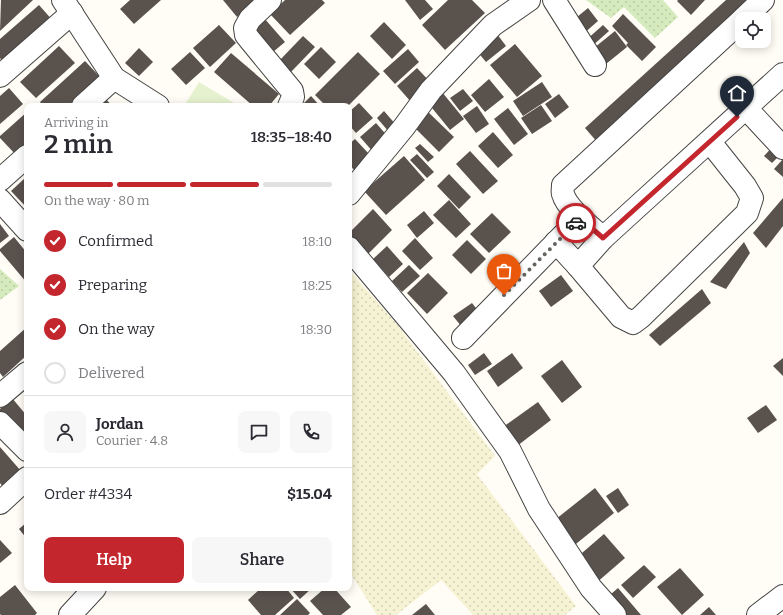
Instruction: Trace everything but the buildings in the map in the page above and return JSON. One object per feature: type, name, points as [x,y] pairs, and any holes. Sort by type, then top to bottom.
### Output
[{"type":"street","points":[[270,0],[250,19],[245,28],[246,34],[263,58],[292,91],[293,97],[290,103]]},
{"type":"street","points":[[352,190],[404,127],[431,90],[493,25],[529,0]]},
{"type":"street","points":[[554,0],[595,65]]},
{"type":"street","points":[[750,12],[763,0]]},
{"type":"street","points":[[0,76],[68,7],[114,78],[153,103]]},
{"type":"street","points":[[603,238],[580,218],[566,200],[562,193],[563,185],[735,25]]},
{"type":"street","points":[[578,266],[603,238],[783,74]]},
{"type":"street","points":[[86,103],[114,78]]},
{"type":"street","points":[[746,108],[783,148]]},
{"type":"street","points":[[556,242],[621,317],[633,323],[641,317],[747,213],[752,198],[745,186],[710,142]]},
{"type":"street","points":[[0,180],[24,159]]},
{"type":"street","points":[[0,200],[24,227]]},
{"type":"street","points":[[463,338],[580,218]]},
{"type":"street","points":[[352,252],[454,373],[510,451],[539,509],[591,588],[615,615]]},
{"type":"street","points":[[0,396],[24,376]]},
{"type":"street","points":[[0,422],[24,447]]},
{"type":"street","points":[[0,502],[24,481]]},
{"type":"street","points":[[70,615],[92,591]]},
{"type":"street","points":[[758,615],[783,596]]},
{"type":"shaded area","points":[[352,273],[396,323],[495,456],[477,474],[576,606],[565,615],[473,615],[441,580],[396,615],[377,615],[352,576]]},
{"type":"green space","points":[[586,0],[663,0],[678,17],[655,38],[624,7],[611,18]]},
{"type":"green space","points":[[199,82],[234,103],[186,103]]},
{"type":"green space","points":[[0,269],[19,286],[0,300]]},
{"type":"way so far","points":[[504,295],[576,223]]},
{"type":"route","points":[[576,223],[580,218],[603,238],[737,117]]}]
